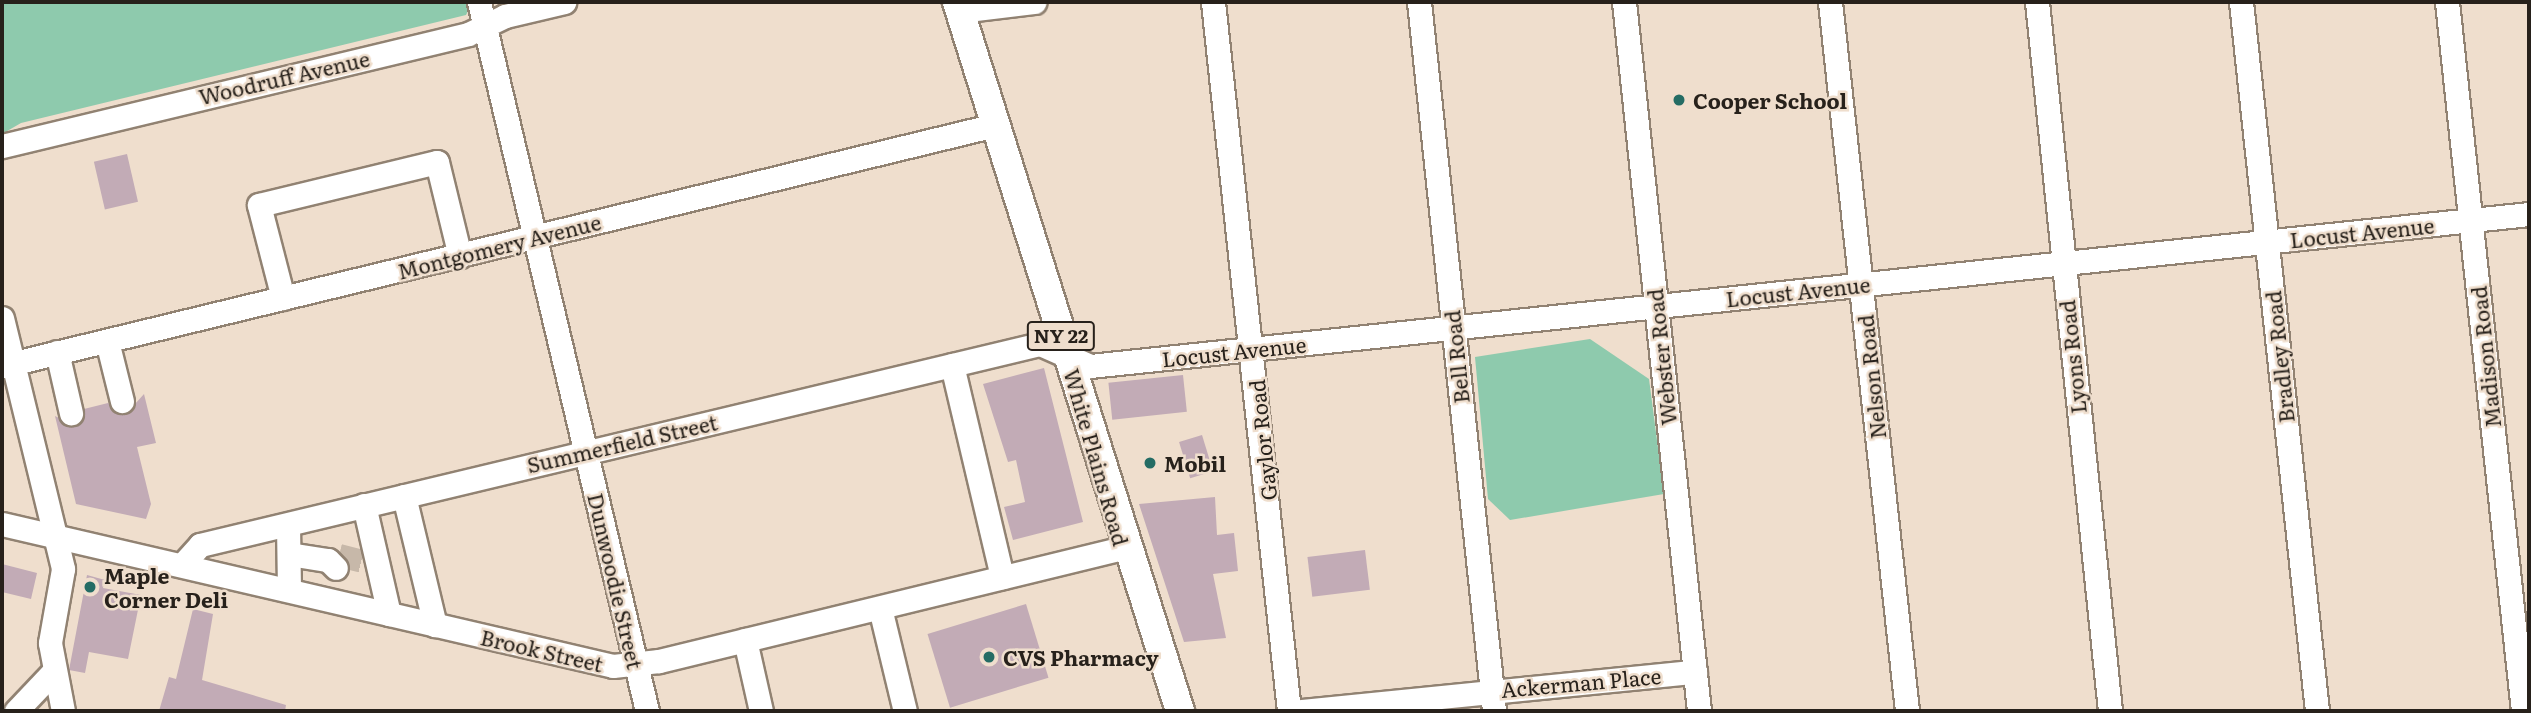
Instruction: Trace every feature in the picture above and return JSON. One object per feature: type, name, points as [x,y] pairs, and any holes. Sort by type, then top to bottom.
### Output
[{"type":"main road","name":"White Plains Road","points":[[958,6],[1124,548],[1180,711]]},
{"type":"street","name":"Dunwoodie Street","points":[[479,2],[647,711]]},
{"type":"street","name":"Woodruff Avenue","points":[[2,146],[484,26],[564,2]]},
{"type":"street","points":[[958,6],[1034,2]]},
{"type":"street","name":"Gaylor Road","points":[[1213,2],[1253,349],[1289,711]]},
{"type":"street","name":"Bell Road","points":[[1419,2],[1493,701]]},
{"type":"street","name":"Webster Road","points":[[1624,2],[1699,711]]},
{"type":"street","name":"Nelson Road","points":[[1830,2],[1907,711]]},
{"type":"street","name":"Lyons Road","points":[[2037,2],[2110,711]]},
{"type":"street","name":"Bradley Road","points":[[2241,2],[2317,711]]},
{"type":"street","name":"Madison Road","points":[[2447,2],[2523,711]]},
{"type":"street","name":"Montgomery Avenue","points":[[7,365],[995,125]]},
{"type":"street","points":[[283,298],[259,205],[438,162],[460,256]]},
{"type":"street","name":"Locust Avenue","points":[[1068,359],[1090,366],[2529,214]]},
{"type":"street","points":[[2,318],[7,365],[63,569],[51,629],[53,672],[63,711]]},
{"type":"street","points":[[107,341],[122,401]]},
{"type":"street","name":"Summerfield Street","points":[[182,565],[200,545],[1040,344],[1068,359]]},
{"type":"street","points":[[57,352],[71,413]]},
{"type":"street","points":[[952,365],[1002,577]]},
{"type":"street","points":[[404,496],[435,625]]},
{"type":"street","points":[[364,506],[368,568],[388,614]]},
{"type":"street","name":"Brook Street","points":[[2,523],[594,664],[635,665],[1124,548]]},
{"type":"street","points":[[288,525],[289,590]]},
{"type":"street","points":[[289,554],[334,561]]},
{"type":"street","points":[[880,608],[905,711]]},
{"type":"street","points":[[745,640],[761,711]]},
{"type":"street","points":[[16,711],[53,672]]},
{"type":"street","name":"Ackerman Place","points":[[1301,711],[1493,701],[1695,672]]},
{"type":"green space","points":[[2,2],[469,2],[470,7],[466,15],[21,123],[2,134]]},
{"type":"green space","points":[[1590,339],[1649,379],[1664,494],[1510,520],[1488,499],[1475,357]]},
{"type":"building","points":[[127,154],[138,202],[105,209],[94,162]]},
{"type":"building","points":[[1044,368],[1083,522],[1013,540],[1004,507],[1025,502],[1016,460],[1008,462],[983,384]]},
{"type":"building","points":[[1183,375],[1187,412],[1112,420],[1108,383]]},
{"type":"building","points":[[144,394],[156,443],[137,447],[151,504],[146,519],[76,504],[55,416],[75,426],[84,409],[108,403],[125,415]]},
{"type":"building","points":[[1202,435],[1213,471],[1190,478],[1179,442]]},
{"type":"building","points":[[1215,497],[1217,535],[1234,533],[1238,571],[1213,574],[1226,638],[1184,642],[1139,504]]},
{"type":"building","points":[[1365,550],[1370,590],[1312,597],[1307,557]]},
{"type":"building","points":[[2,564],[37,573],[31,599],[2,592]]},
{"type":"building","points":[[87,575],[105,580],[103,588],[141,595],[128,659],[89,652],[85,673],[69,670]]},
{"type":"building","name":"CVS Pharmacy","points":[[1026,604],[1049,678],[950,708],[928,634]]},
{"type":"building","points":[[193,609],[213,614],[202,680],[286,705],[285,711],[159,711],[169,677],[176,679]]},
{"type":"tunnel","points":[[339,555],[363,561]]},
{"type":"place","name":"Cooper School","points":[[1679,100]]},
{"type":"place","name":"Mobil","points":[[1150,463]]},
{"type":"place","name":"Maple Corner Deli","points":[[90,587]]},
{"type":"place","name":"CVS Pharmacy","points":[[989,657]]}]
